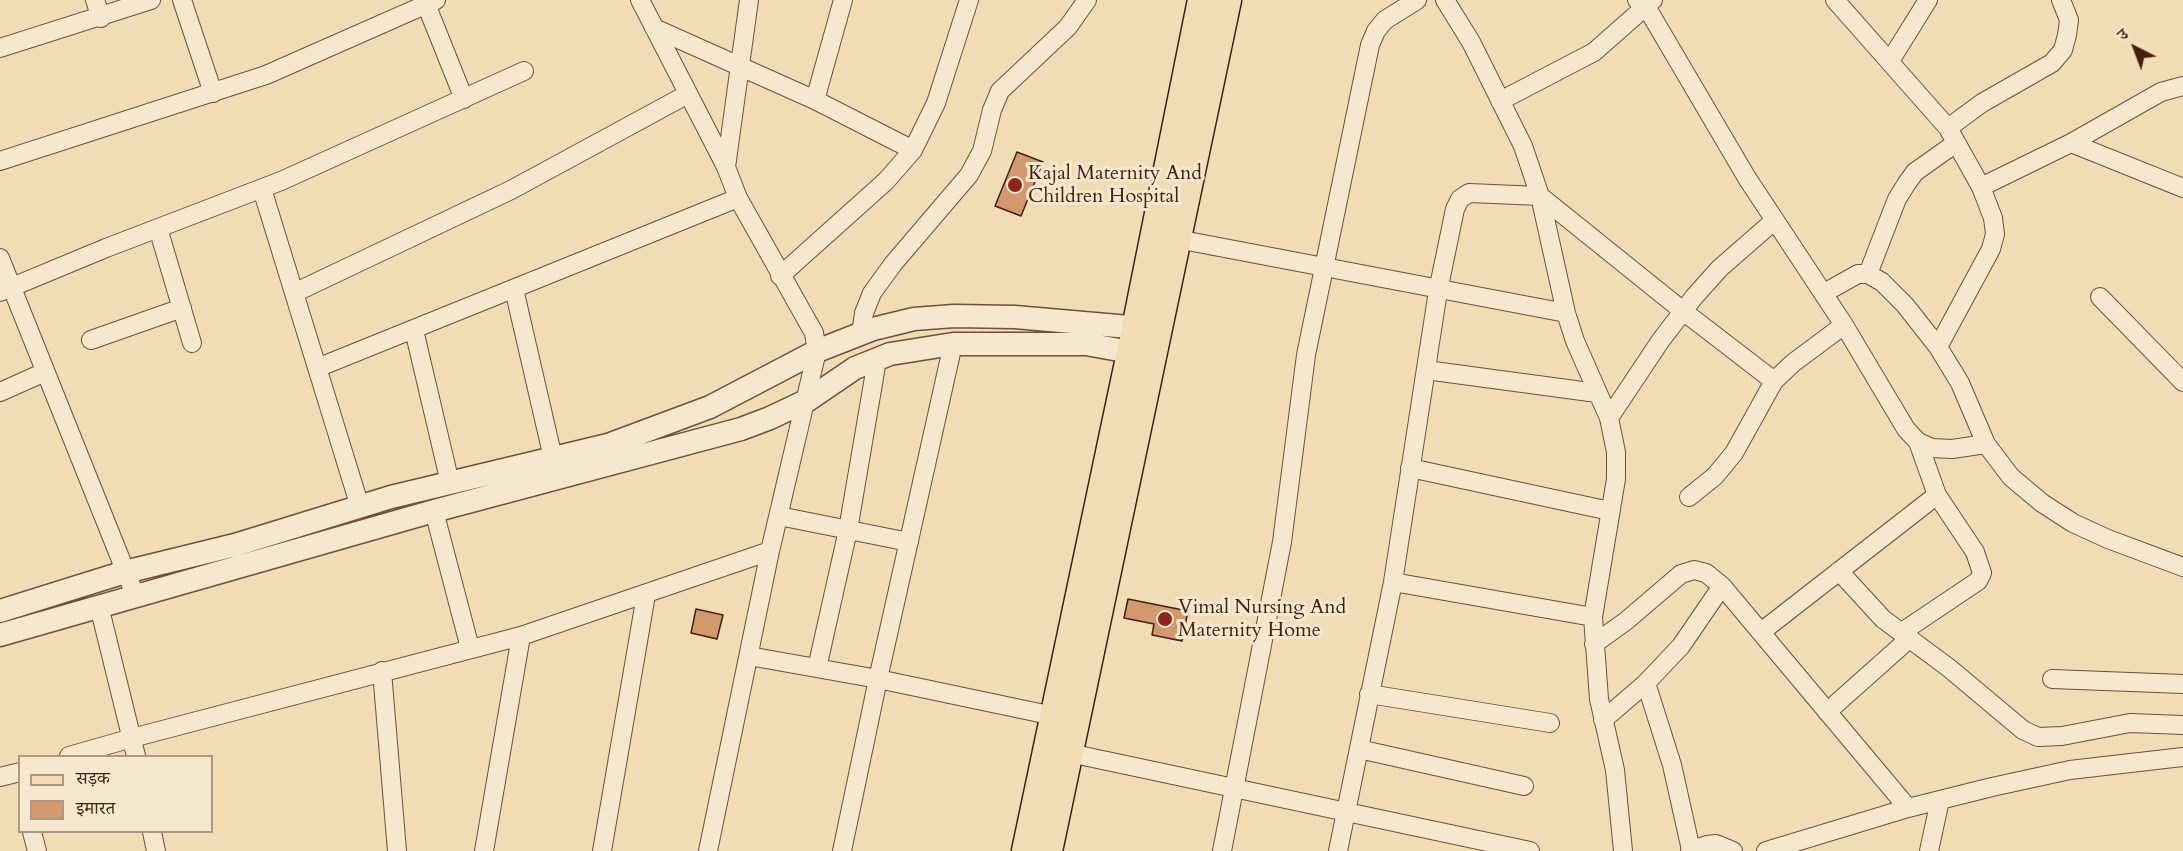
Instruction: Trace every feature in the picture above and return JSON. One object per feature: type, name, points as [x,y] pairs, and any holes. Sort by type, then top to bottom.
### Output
[{"type":"main road","points":[[1026,851],[1058,751],[1144,341],[1202,0]]},
{"type":"main road","points":[[1048,851],[1058,751],[1054,716],[1144,341],[1177,239],[1227,0]]},
{"type":"street","points":[[95,0],[101,18]]},
{"type":"street","points":[[0,48],[101,18],[151,0]]},
{"type":"street","points":[[182,0],[213,93]]},
{"type":"street","points":[[640,0],[726,167],[738,198],[813,333],[818,351],[770,551],[708,851]]},
{"type":"street","points":[[726,167],[749,0]]},
{"type":"street","points":[[815,100],[843,0]]},
{"type":"street","points":[[780,276],[886,181],[913,150],[936,103],[969,0]]},
{"type":"street","points":[[861,334],[864,312],[872,293],[893,264],[969,175],[982,151],[992,110],[1000,91],[1068,27],[1087,0]]},
{"type":"street","points":[[1222,851],[1282,542],[1306,355],[1370,45],[1376,31],[1385,21],[1417,0]]},
{"type":"street","points":[[1445,0],[1471,42],[1523,146],[1540,196],[1566,313],[1609,418],[1616,461],[1616,479],[1593,617],[1603,720],[1615,770],[1623,851]]},
{"type":"street","points":[[1835,0],[1890,61],[1952,136],[1981,187],[1993,218],[1995,234],[1991,249],[1938,347]]},
{"type":"street","points":[[1890,61],[1928,0]]},
{"type":"street","points":[[1868,274],[1897,199],[1915,172],[1982,103],[2052,63],[2063,50],[2069,20],[2061,0]]},
{"type":"street","points":[[0,161],[266,75],[431,2],[464,99]]},
{"type":"street","points":[[1500,101],[1594,52],[1646,3],[1775,220],[1824,293],[1906,429],[1917,442],[1937,495],[1975,552],[1981,563],[1982,573],[1978,581],[1906,635],[1827,712]]},
{"type":"street","points":[[654,28],[815,100],[913,150]]},
{"type":"street","points":[[5,290],[262,189],[524,71]]},
{"type":"street","points":[[1981,187],[2071,143],[2161,92],[2183,86]]},
{"type":"street","points":[[294,293],[511,190],[688,94]]},
{"type":"street","points":[[2071,143],[2183,188]]},
{"type":"street","points":[[262,189],[360,507]]},
{"type":"street","points":[[1338,851],[1393,582],[1438,291],[1455,209],[1460,199],[1469,193],[1540,196],[1774,381]]},
{"type":"street","points":[[317,368],[738,198]]},
{"type":"street","points":[[1609,418],[1683,311],[1720,268],[1775,220]]},
{"type":"street","points":[[158,228],[192,344]]},
{"type":"street","points":[[1177,239],[1438,291],[1566,313]]},
{"type":"street","points":[[0,258],[5,290],[45,372],[135,595]]},
{"type":"street","points":[[1824,293],[1858,274],[1868,274],[1882,282],[1905,305],[1938,347],[1960,383],[1986,444],[2011,477],[2042,503],[2073,523],[2108,539],[2183,567]]},
{"type":"street","points":[[514,289],[553,458]]},
{"type":"street","points":[[2100,297],[2183,382]]},
{"type":"street","points":[[91,340],[182,309]]},
{"type":"street","points":[[0,610],[125,572],[235,545],[360,507],[608,445],[710,407],[818,351],[861,334],[914,319],[954,316],[1015,317],[1144,341]]},
{"type":"street","points":[[1689,497],[1714,476],[1734,453],[1774,381],[1793,363],[1844,325]]},
{"type":"street","points":[[414,330],[450,483]]},
{"type":"street","points":[[0,635],[135,595],[741,429],[808,400],[855,368],[890,354],[953,344],[1086,345],[1144,341]]},
{"type":"street","points":[[842,851],[953,344]]},
{"type":"street","points":[[817,668],[848,530],[877,360]]},
{"type":"street","points":[[1426,370],[1597,393]]},
{"type":"street","points":[[0,392],[45,372]]},
{"type":"street","points":[[1917,442],[1932,448],[1952,449],[1986,444]]},
{"type":"street","points":[[1410,468],[1610,511]]},
{"type":"street","points":[[1761,632],[1937,495]]},
{"type":"street","points":[[434,512],[470,648]]},
{"type":"street","points":[[779,516],[909,542]]},
{"type":"street","points":[[72,755],[382,671],[521,636],[770,551]]},
{"type":"street","points":[[1594,644],[1626,621],[1682,574],[1694,570],[1706,573],[1722,586],[1908,808]]},
{"type":"street","points":[[1839,571],[1865,602],[2023,730],[2038,737],[2062,736],[2130,723],[2183,725]]},
{"type":"street","points":[[1393,582],[1593,617]]},
{"type":"street","points":[[1603,720],[1646,683],[1681,646],[1722,586]]},
{"type":"street","points":[[602,851],[646,595]]},
{"type":"street","points":[[99,606],[136,755]]},
{"type":"street","points":[[484,851],[521,636]]},
{"type":"street","points":[[748,656],[878,679],[1054,716]]},
{"type":"street","points":[[382,671],[397,851]]},
{"type":"street","points":[[2052,679],[2183,684]]},
{"type":"street","points":[[1646,683],[1672,765],[1691,851],[1716,844],[1733,851]]},
{"type":"street","points":[[1369,694],[1550,723]]},
{"type":"street","points":[[1359,748],[1524,786]]},
{"type":"street","points":[[1058,751],[1346,813],[1470,845],[1530,851]]},
{"type":"street","points":[[1766,851],[1908,808],[2070,770],[2183,757]]},
{"type":"street","points":[[1929,851],[1940,800]]},
{"type":"street","points":[[32,833],[37,851]]},
{"type":"street","points":[[152,833],[156,851]]},
{"type":"building","points":[[1017,152],[1043,162],[1021,216],[995,206]]},
{"type":"building","points":[[1128,599],[1188,611],[1182,641],[1152,635],[1154,624],[1124,618]]},
{"type":"building","points":[[696,609],[723,615],[717,639],[691,633]]},
{"type":"place","name":"Kajal Maternity And Children Hospital","points":[[1015,185]]},
{"type":"place","name":"Vimal Nursing And Maternity Home","points":[[1165,619]]}]
